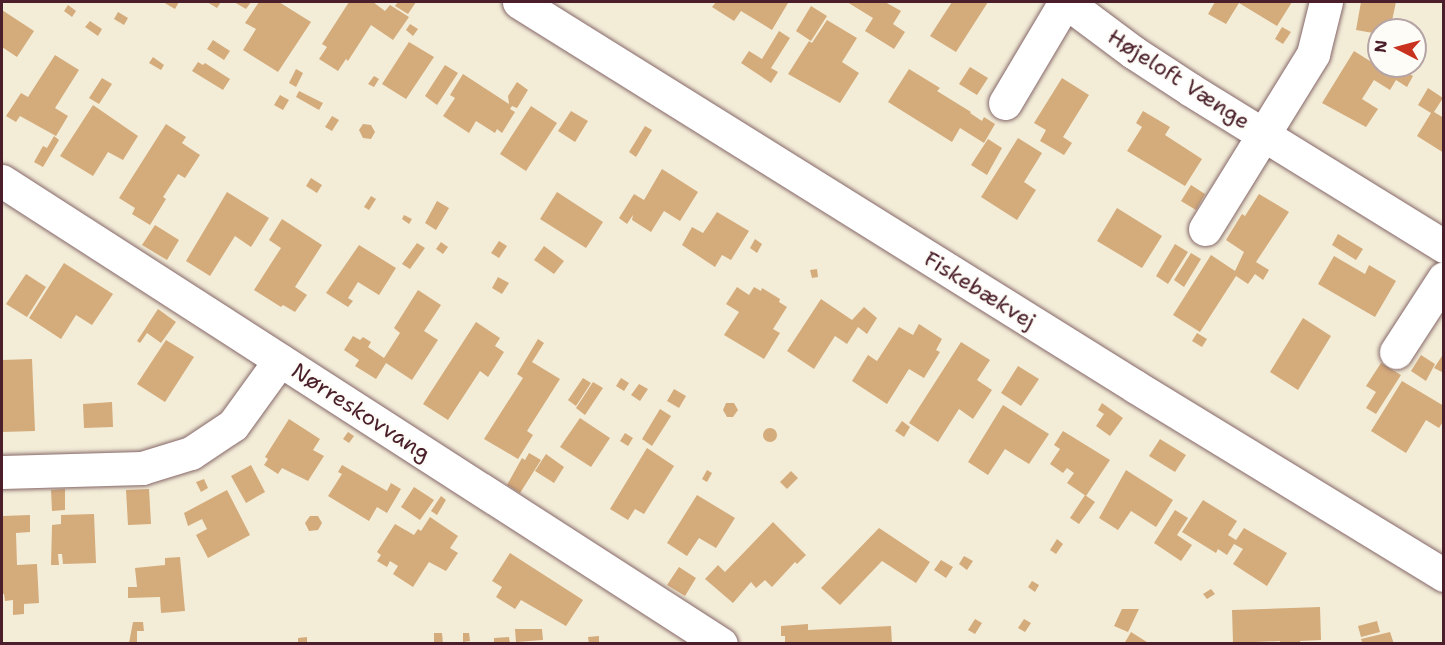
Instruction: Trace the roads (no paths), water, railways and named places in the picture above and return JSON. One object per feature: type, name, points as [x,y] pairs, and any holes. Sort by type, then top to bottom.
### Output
[{"type":"street","name":"Fiskebækvej","points":[[519,2],[1136,387],[1443,575]]},
{"type":"street","name":"Højeloft Vænge","points":[[1005,103],[1066,2],[1133,52],[1443,246]]},
{"type":"street","name":"Højeloft Vænge","points":[[1205,228],[1312,54],[1326,2]]},
{"type":"street","name":"Nørreskovvang","points":[[2,181],[721,644]]},
{"type":"street","points":[[1396,352],[1443,278]]},
{"type":"street","points":[[2,472],[142,468],[191,453],[233,425],[280,360]]}]
